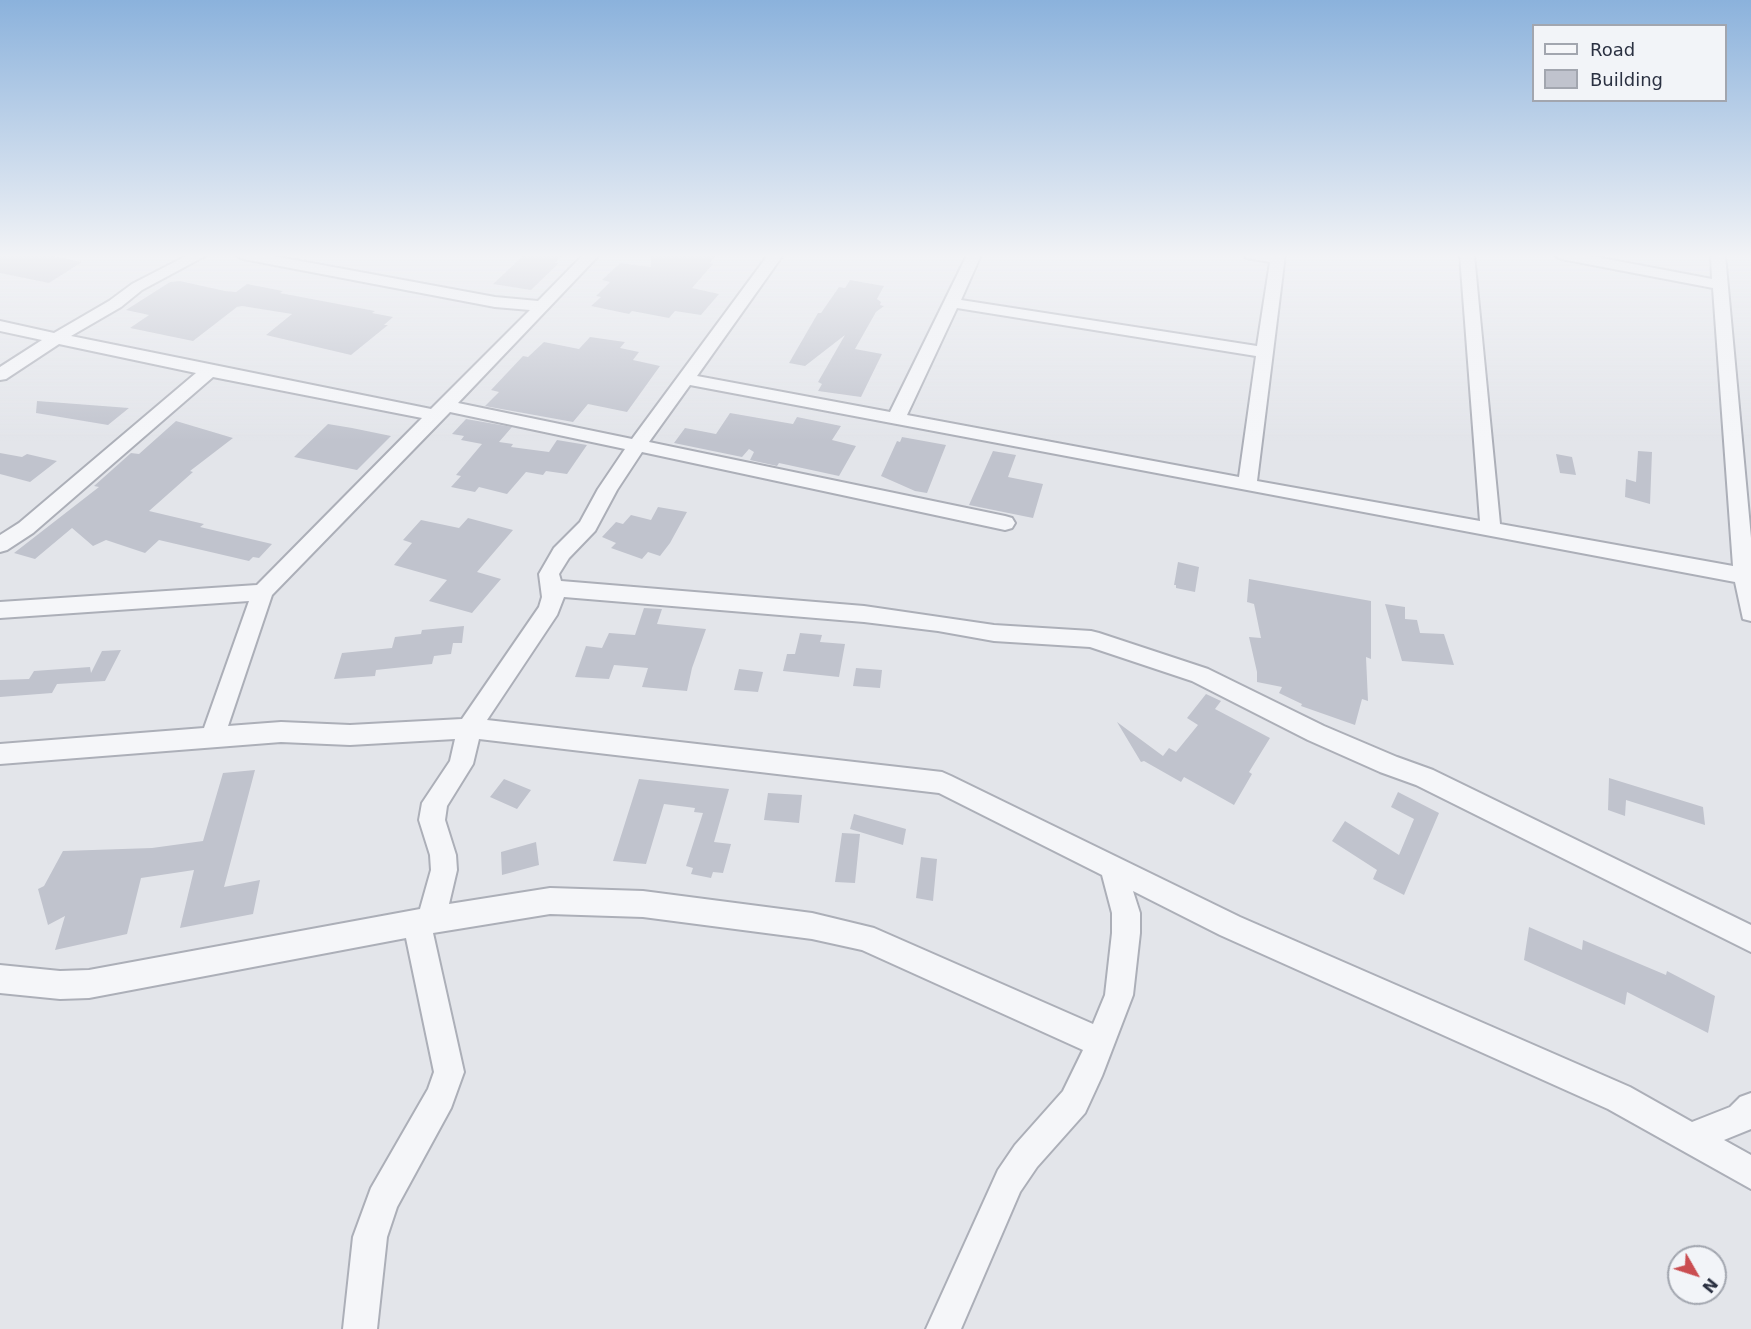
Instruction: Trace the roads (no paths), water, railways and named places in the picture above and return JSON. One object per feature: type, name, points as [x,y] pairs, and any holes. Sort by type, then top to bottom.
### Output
[{"type":"street","points":[[0,375],[93,317]]},
{"type":"street","points":[[213,736],[263,592],[531,317]]},
{"type":"street","points":[[360,1329],[370,1237],[382,1200],[440,1097],[449,1072],[423,923],[439,896],[444,870],[443,855],[432,820],[435,803],[460,764],[469,728],[541,623],[553,597],[549,574],[561,553],[588,526],[608,489],[636,447],[731,317]]},
{"type":"street","points":[[897,419],[945,317]]},
{"type":"street","points":[[1042,317],[1265,352]]},
{"type":"street","points":[[1247,485],[1270,317]]},
{"type":"street","points":[[1472,317],[1491,530]]},
{"type":"street","points":[[1723,317],[1744,576],[1751,613]]},
{"type":"street","points":[[0,326],[209,371],[439,410],[636,447],[1005,523]]},
{"type":"street","points":[[0,545],[26,528],[209,371]]},
{"type":"street","points":[[686,379],[1744,576]]},
{"type":"street","points":[[552,588],[864,614],[994,633],[1091,639],[1132,651],[1200,675],[1316,733],[1389,765],[1424,777],[1751,939]]},
{"type":"street","points":[[0,610],[263,592]]},
{"type":"street","points":[[0,754],[281,732],[350,735],[469,728],[942,783],[1230,926],[1619,1098],[1751,1173]]},
{"type":"street","points":[[944,1329],[1009,1181],[1026,1156],[1074,1102],[1087,1076],[1119,995],[1126,914],[1113,866]]},
{"type":"street","points":[[0,979],[60,986],[89,984],[480,911],[550,902],[643,904],[812,926],[864,937],[902,952],[1099,1042]]},
{"type":"street","points":[[1692,1138],[1741,1118],[1751,1108]]}]
